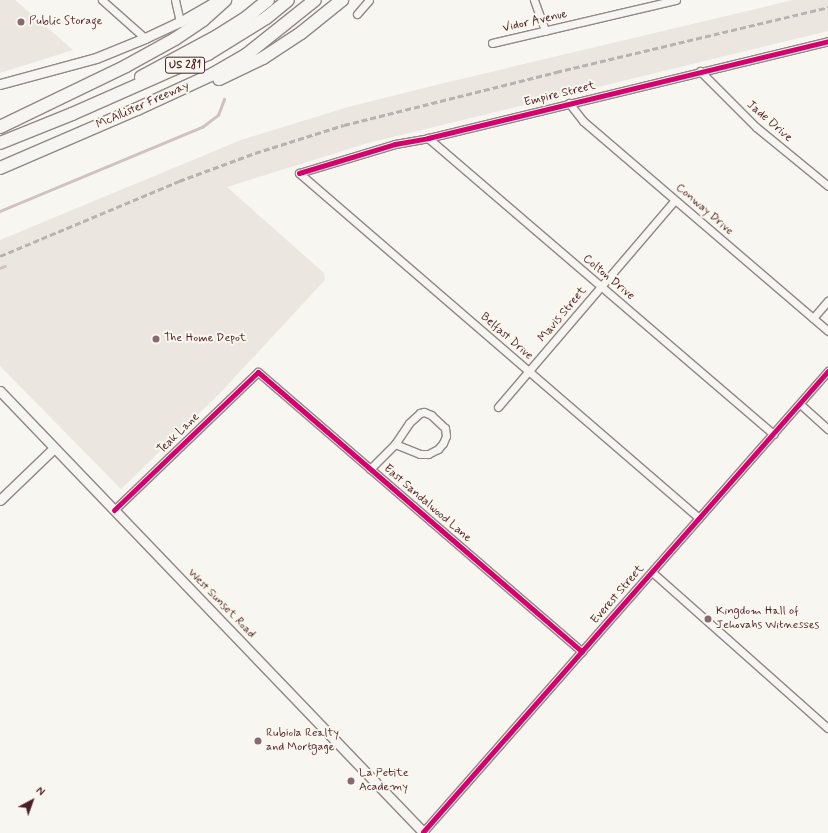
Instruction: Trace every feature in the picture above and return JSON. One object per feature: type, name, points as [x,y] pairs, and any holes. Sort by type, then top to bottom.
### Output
[{"type":"highway","points":[[0,127],[112,73],[168,42],[203,20],[226,0]]},
{"type":"highway","points":[[72,114],[217,36],[247,17],[268,0]]},
{"type":"highway","name":"McAllister Freeway","points":[[0,143],[72,114],[208,54],[266,18],[288,0]]},
{"type":"highway","name":"McAllister Freeway","points":[[0,168],[172,94],[246,55],[315,0]]},
{"type":"highway","points":[[172,94],[211,82],[263,58],[302,33],[342,0]]},
{"type":"main road","points":[[0,84],[96,58],[180,22],[218,0]]},
{"type":"main road","name":"West Sunset Road","points":[[0,391],[424,833]]},
{"type":"main road","points":[[0,500],[54,448]]},
{"type":"street","points":[[102,0],[145,38]]},
{"type":"street","points":[[175,0],[180,22]]},
{"type":"street","points":[[357,14],[369,0]]},
{"type":"street","points":[[534,0],[546,31]]},
{"type":"street","name":"Vidor Avenue","points":[[492,43],[546,31],[642,3],[676,0]]},
{"type":"street","name":"Empire Street","points":[[299,173],[395,144],[428,138],[828,40]]},
{"type":"street","name":"Jade Drive","points":[[700,71],[756,127],[828,186]]},
{"type":"street","name":"Conway Drive","points":[[569,103],[583,121],[828,331]]},
{"type":"street","name":"Colton Drive","points":[[428,138],[773,434]]},
{"type":"street","name":"Belfast Drive","points":[[299,173],[699,518]]},
{"type":"street","name":"Mavis Street","points":[[498,407],[675,200]]},
{"type":"street","points":[[813,318],[828,301]]},
{"type":"street","name":"Everest Street","points":[[424,833],[828,371]]},
{"type":"street","name":"East Sandalwood Lane","points":[[258,372],[582,652]]},
{"type":"street","name":"Teak Lane","points":[[114,510],[258,372]]},
{"type":"street","points":[[800,404],[828,428]]},
{"type":"street","points":[[370,469],[396,444],[409,423],[420,413],[424,412],[431,415],[445,428],[446,436],[443,443],[438,449],[428,454],[420,454],[396,444]]},
{"type":"street","points":[[652,572],[828,728]]},
{"type":"shaded area","name":"Public Storage","points":[[0,0],[15,0],[73,50],[0,73]]},
{"type":"shaded area","points":[[793,0],[828,0],[828,31],[368,143],[227,187],[324,273],[325,280],[220,393],[121,489],[0,366],[0,240],[241,140],[348,107]]},
{"type":"waterway","points":[[0,211],[202,127],[218,115],[224,99]]},
{"type":"waterway","points":[[0,268],[5,266]]},
{"type":"railway","points":[[0,256],[179,181],[255,153],[344,125],[556,72],[828,7]]},
{"type":"cycle path","points":[[299,173],[395,144],[428,138],[828,41]]},
{"type":"cycle path","points":[[423,832],[828,371]]},
{"type":"cycle path","points":[[114,510],[258,372],[582,652]]},
{"type":"place","name":"Public Storage","points":[[21,22]]},
{"type":"place","name":"The Home Depot","points":[[156,339]]},
{"type":"place","name":"Kingdom Hall of Jehovahs Witnesses","points":[[708,619]]},
{"type":"place","name":"Rubiola Realty and Mortgage","points":[[258,741]]},
{"type":"place","name":"La Petite Academy","points":[[351,781]]}]
